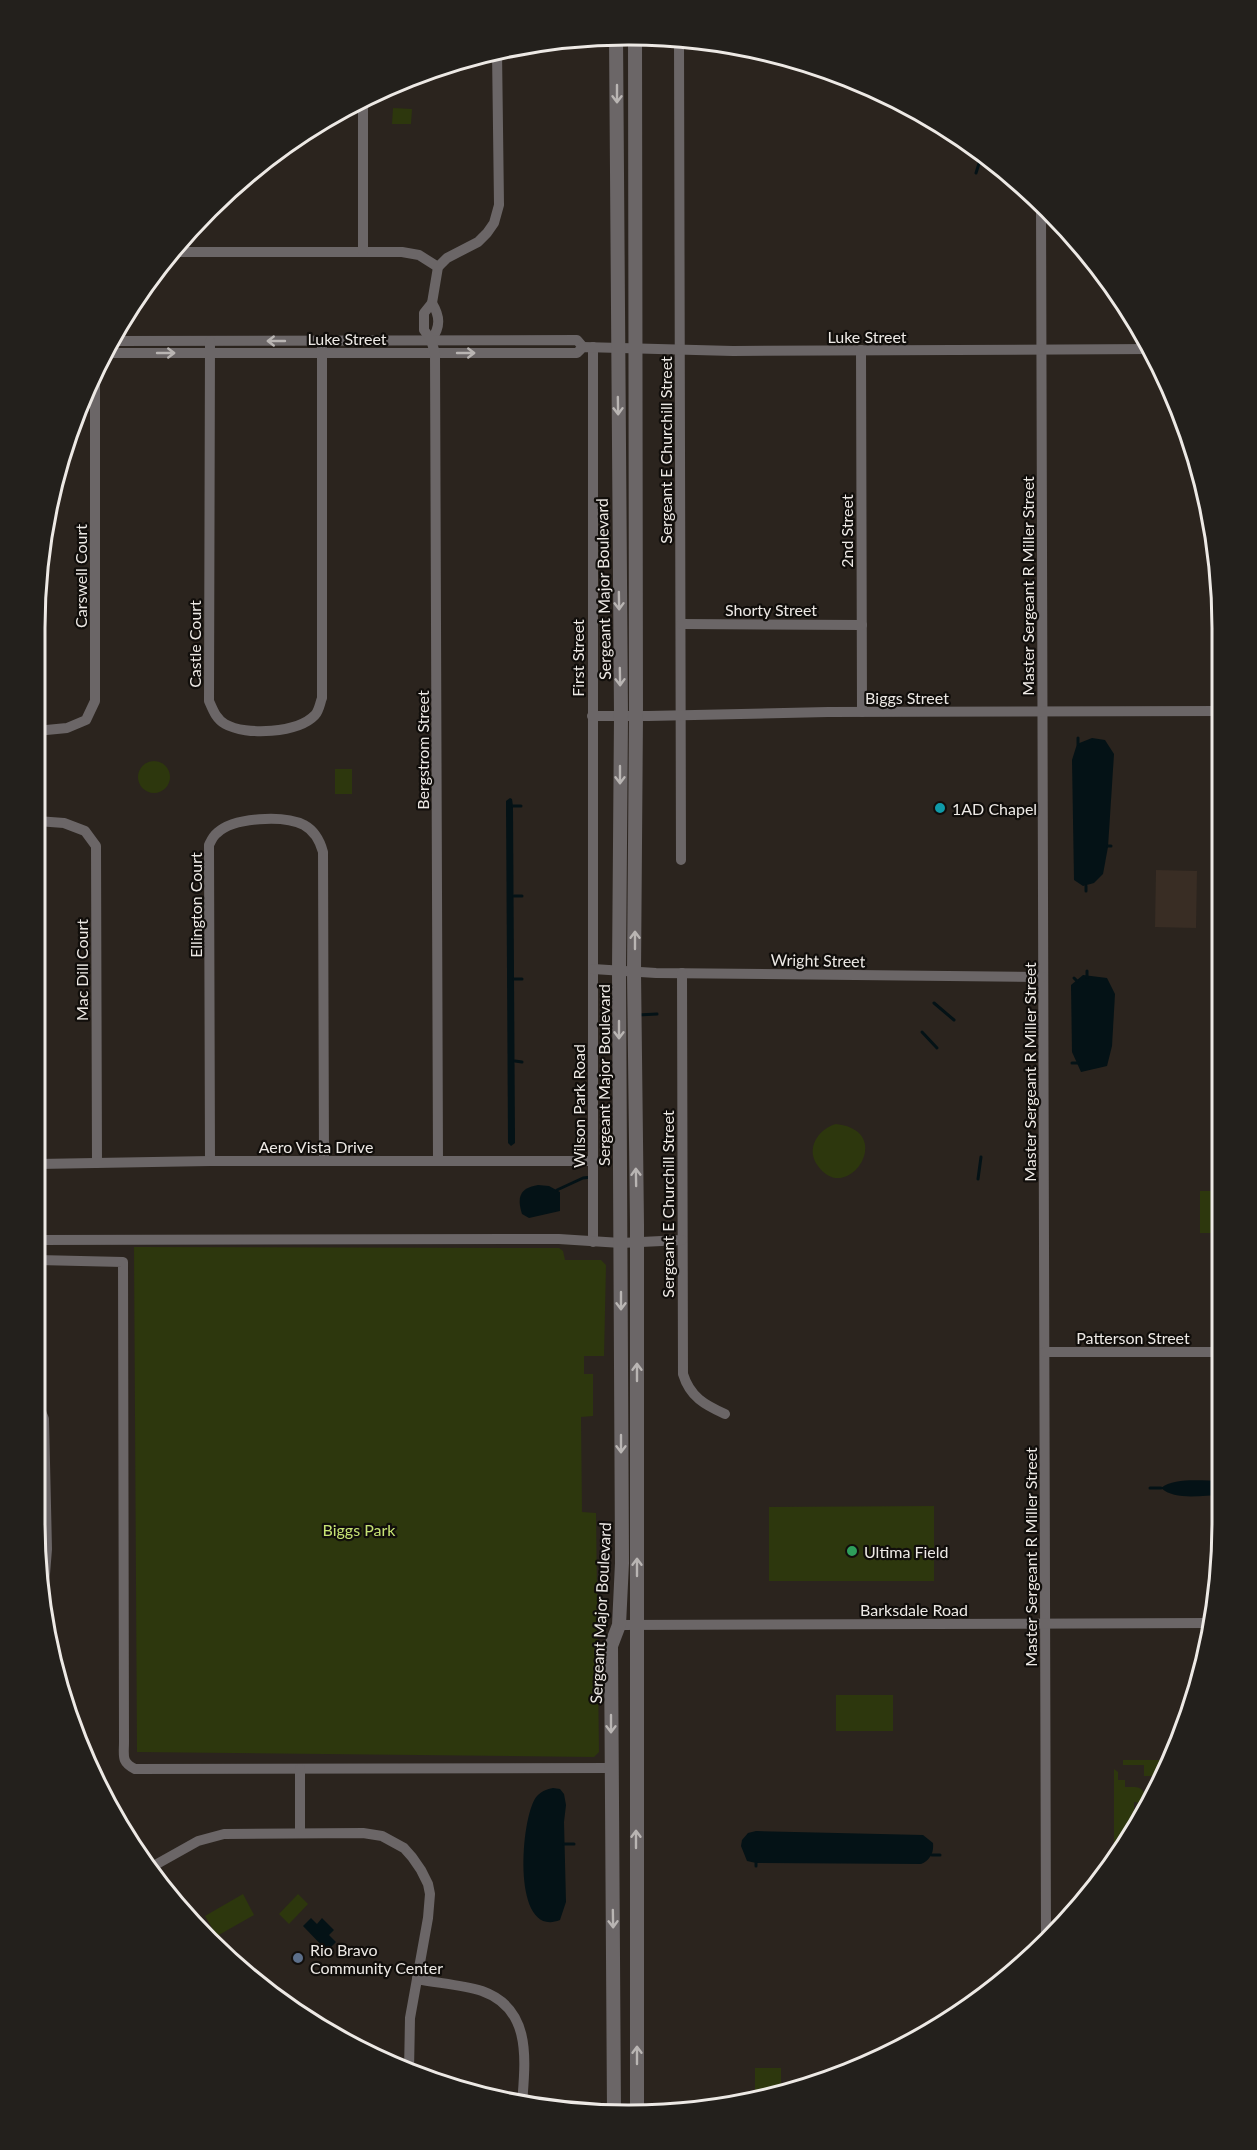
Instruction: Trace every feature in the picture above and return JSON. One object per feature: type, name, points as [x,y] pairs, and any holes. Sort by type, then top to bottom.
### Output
[{"type":"street","name":"Sergeant Major Boulevard","points":[[614,2105],[611,1646],[619,1625],[622,1563],[619,971],[621,716],[616,45]]},
{"type":"street","name":"Sergeant Major Boulevard","points":[[635,45],[634,972],[638,1625],[637,2105]]},
{"type":"street","name":"Sergeant E Churchill Street","points":[[680,47],[681,860]]},
{"type":"street","points":[[183,252],[402,252],[419,255],[438,267],[447,258],[478,242],[487,233],[494,223],[499,206],[497,60]]},
{"type":"street","points":[[363,109],[363,252]]},
{"type":"street","name":"Master Sergeant R Miller Street","points":[[1041,216],[1046,1929]]},
{"type":"street","name":"Bergstrom Street","points":[[438,267],[432,303],[424,313],[424,330],[431,340],[435,353],[438,1161]]},
{"type":"street","name":"Castle Court","points":[[210,341],[209,701],[214,714],[226,724],[265,731],[302,724],[317,714],[322,698],[322,340]]},
{"type":"street","name":"Luke Street","points":[[121,341],[578,340],[588,347]]},
{"type":"street","name":"Luke Street","points":[[114,353],[577,352],[588,347],[680,351],[1141,349]]},
{"type":"street","name":"First Street","points":[[588,347],[593,969]]},
{"type":"street","name":"2nd Street","points":[[861,350],[862,712]]},
{"type":"street","name":"Carswell Court","points":[[45,730],[67,728],[86,720],[95,701],[96,390]]},
{"type":"street","name":"Shorty Street","points":[[681,624],[862,625]]},
{"type":"street","name":"Biggs Street","points":[[592,716],[862,712],[1212,711]]},
{"type":"street","name":"Ellington Court","points":[[210,1161],[209,845],[215,834],[229,825],[266,819],[304,825],[319,838],[323,852],[324,1161]]},
{"type":"street","name":"Mac Dill Court","points":[[45,822],[63,823],[85,831],[96,846],[97,1163]]},
{"type":"street","name":"Wright Street","points":[[593,969],[682,973],[1043,977]]},
{"type":"street","name":"Wilson Park Road","points":[[593,969],[594,1242]]},
{"type":"street","name":"Sergeant E Churchill Street","points":[[682,973],[683,1374],[688,1387],[698,1400],[725,1414]]},
{"type":"street","name":"Aero Vista Drive","points":[[45,1164],[210,1161],[593,1161]]},
{"type":"street","points":[[45,1240],[559,1239],[621,1243],[682,1240]]},
{"type":"street","points":[[45,1260],[123,1262],[125,1761],[127,1765],[135,1769],[611,1768]]},
{"type":"street","name":"Patterson Street","points":[[1045,1352],[1212,1352]]},
{"type":"street","points":[[45,1467],[46,1560]]},
{"type":"street","name":"Barksdale Road","points":[[619,1625],[1203,1623]]},
{"type":"street","points":[[300,1769],[300,1833]]},
{"type":"street","points":[[157,1864],[198,1841],[224,1834],[363,1833],[382,1836],[394,1841],[412,1857],[428,1884],[430,1894],[410,2018],[409,2063]]},
{"type":"street","points":[[417,1979],[483,1991],[506,2006],[519,2026],[525,2043],[523,2095]]},
{"type":"shaded area","points":[[1092,738],[1105,740],[1114,754],[1108,847],[1103,874],[1094,883],[1083,886],[1074,880],[1072,760],[1077,744]]},
{"type":"shaded area","points":[[510,798],[513,806],[515,1143],[511,1146],[508,1143],[506,801]]},
{"type":"shaded area","points":[[1156,870],[1197,871],[1196,928],[1155,927]]},
{"type":"shaded area","points":[[1083,975],[1107,978],[1115,994],[1112,1046],[1107,1066],[1081,1072],[1072,1052],[1071,985]]},
{"type":"shaded area","points":[[538,1185],[549,1186],[560,1192],[560,1211],[529,1218],[522,1214],[521,1195],[523,1191]]},
{"type":"shaded area","points":[[1212,1481],[1212,1495],[1174,1495],[1161,1488],[1174,1482]]},
{"type":"shaded area","points":[[553,1788],[560,1789],[564,1794],[566,1805],[564,1822],[566,1902],[560,1920],[544,1921],[533,1911],[527,1894],[524,1848],[531,1807],[539,1794]]},
{"type":"shaded area","points":[[756,1831],[923,1835],[933,1843],[933,1847],[929,1858],[921,1864],[756,1863],[747,1861],[741,1846],[742,1840],[748,1833]]},
{"type":"shaded area","points":[[311,1918],[317,1924],[322,1918],[334,1930],[329,1935],[336,1942],[327,1951],[303,1926]]},
{"type":"green space","points":[[393,108],[412,109],[411,124],[392,124]]},
{"type":"green space","points":[[154,761],[165,766],[170,777],[165,788],[154,793],[143,788],[138,777],[143,766]]},
{"type":"green space","points":[[335,769],[352,769],[352,794],[335,794]]},
{"type":"green space","points":[[836,1124],[854,1129],[863,1139],[865,1151],[861,1163],[853,1173],[842,1178],[830,1176],[818,1166],[813,1153],[815,1140],[824,1130]]},
{"type":"green space","points":[[1200,1191],[1212,1191],[1212,1233],[1200,1233]]},
{"type":"green space","name":"Biggs Park","points":[[134,1247],[559,1248],[563,1251],[565,1260],[601,1260],[606,1265],[604,1356],[584,1356],[584,1374],[593,1374],[593,1416],[581,1417],[582,1512],[596,1513],[599,1752],[594,1757],[137,1752]]},
{"type":"green space","name":"Ultima Field","points":[[934,1506],[934,1581],[769,1581],[769,1507]]},
{"type":"green space","points":[[836,1695],[893,1695],[893,1731],[836,1731]]},
{"type":"green space","points":[[1123,1760],[1161,1760],[1154,1776],[1144,1776],[1144,1765],[1123,1765]]},
{"type":"green space","points":[[1114,1769],[1118,1772],[1118,1780],[1125,1780],[1125,1787],[1141,1789],[1144,1794],[1140,1803],[1134,1802],[1135,1812],[1114,1846]]},
{"type":"green space","points":[[243,1894],[254,1915],[218,1936],[205,1916]]},
{"type":"green space","points":[[298,1894],[308,1904],[289,1924],[279,1914]]},
{"type":"green space","points":[[755,2068],[781,2068],[781,2085],[755,2091]]},
{"type":"waterway","points":[[976,173],[979,163]]},
{"type":"waterway","points":[[1078,738],[1078,744]]},
{"type":"waterway","points":[[513,806],[521,806]]},
{"type":"waterway","points":[[1086,886],[1086,891]]},
{"type":"waterway","points":[[514,896],[522,896]]},
{"type":"waterway","points":[[1087,971],[1087,977]]},
{"type":"waterway","points":[[1074,978],[1077,981]]},
{"type":"waterway","points":[[514,979],[522,979]]},
{"type":"waterway","points":[[934,1003],[954,1020]]},
{"type":"waterway","points":[[638,1015],[657,1014]]},
{"type":"waterway","points":[[922,1032],[937,1048]]},
{"type":"waterway","points":[[515,1061],[522,1062]]},
{"type":"waterway","points":[[1072,1063],[1078,1063]]},
{"type":"waterway","points":[[978,1179],[981,1157]]},
{"type":"waterway","points":[[557,1190],[583,1178],[592,1177]]},
{"type":"waterway","points":[[1150,1488],[1161,1488]]},
{"type":"waterway","points":[[564,1844],[574,1844]]},
{"type":"waterway","points":[[932,1855],[940,1855]]},
{"type":"place","name":"1AD Chapel","points":[[940,808]]},
{"type":"place","name":"Ultima Field","points":[[852,1551]]},
{"type":"place","name":"Rio Bravo Community Center","points":[[298,1958]]}]
